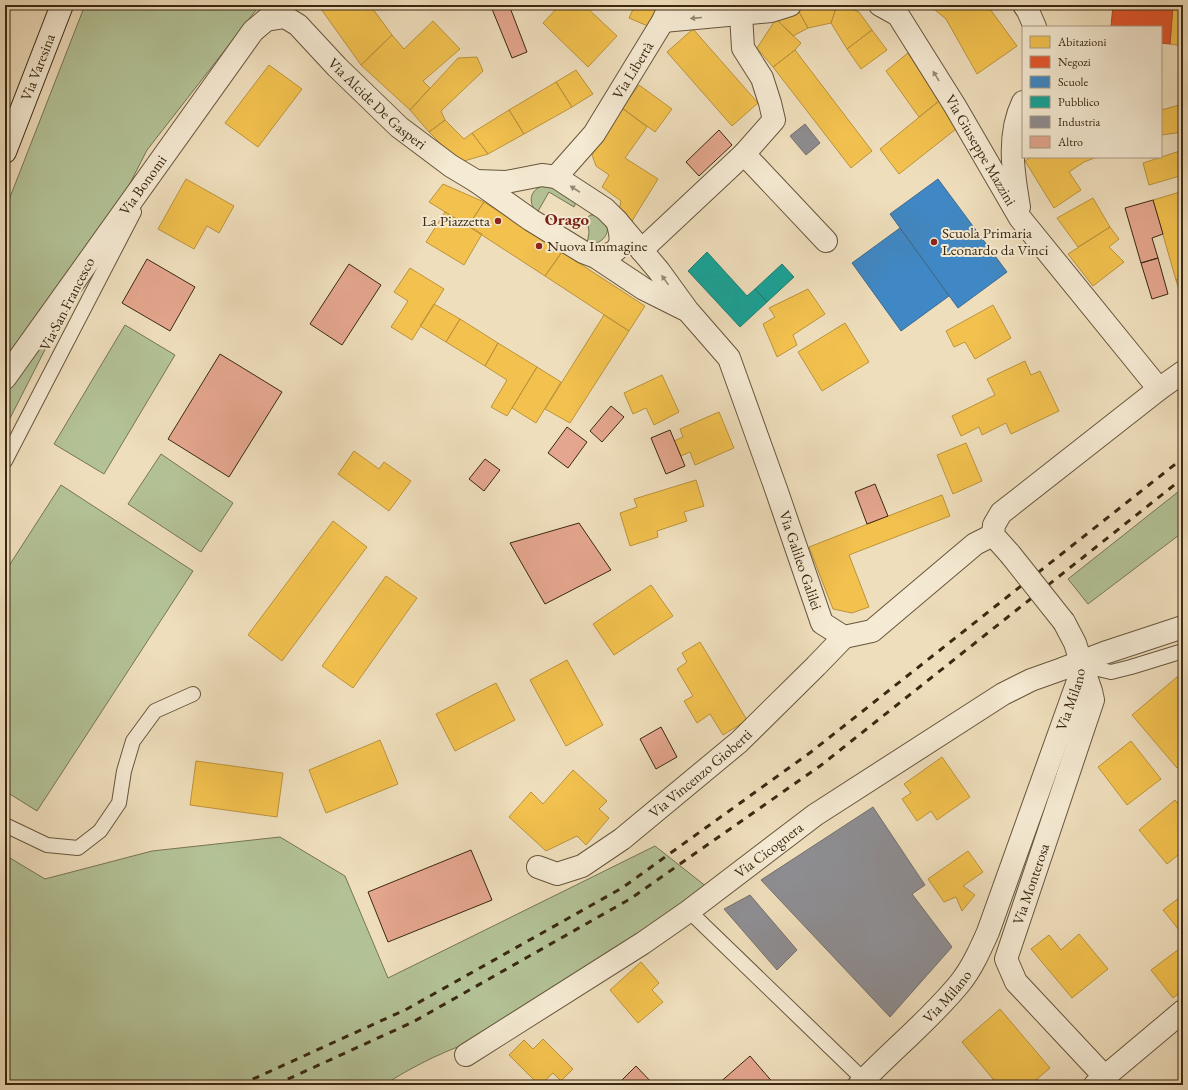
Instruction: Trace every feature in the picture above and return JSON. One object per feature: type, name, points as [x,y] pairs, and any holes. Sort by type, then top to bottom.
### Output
[{"type":"street","name":"Via Varesina","points":[[5,152],[62,5]]},
{"type":"street","points":[[666,13],[741,14],[771,11],[790,5]]},
{"type":"street","name":"Via Giuseppe Mazzini","points":[[880,5],[898,15],[1020,218],[1159,390]]},
{"type":"street","points":[[1024,5],[1028,10],[1035,26]]},
{"type":"street","name":"Via Bonomi","points":[[5,378],[253,32],[266,20],[286,11]]},
{"type":"street","name":"Via Alcide De Gasperi","points":[[286,11],[337,67],[399,127],[451,166],[476,181],[531,220],[583,252],[596,256],[644,289],[688,311]]},
{"type":"street","name":"Via Libertà","points":[[531,220],[522,205],[522,192],[529,183],[549,176],[594,134],[666,13]]},
{"type":"street","points":[[642,251],[744,154],[774,120],[762,78],[743,48],[741,14]]},
{"type":"street","points":[[1020,218],[1014,173],[1012,138],[1022,104]]},
{"type":"street","points":[[744,154],[826,241]]},
{"type":"street","points":[[476,181],[506,182],[549,176]]},
{"type":"street","name":"Via Galileo Galilei","points":[[549,176],[605,209],[617,221],[659,272],[688,311],[729,358],[822,623],[844,637]]},
{"type":"street","points":[[596,256],[608,256],[619,247],[622,236],[617,221]]},
{"type":"street","points":[[844,637],[872,631],[975,544],[993,535],[994,525],[1001,512],[1183,372]]},
{"type":"street","name":"Via Milano","points":[[862,1082],[940,1005],[960,982],[976,958],[988,932],[1071,704],[1078,680],[1080,662],[1075,643],[1064,622],[993,535]]},
{"type":"street","name":"Via Cicognera","points":[[466,1055],[643,943],[689,911],[815,815],[1002,694],[1031,680],[1104,653],[1183,627]]},
{"type":"street","name":"Via Vincenzo Gioberti","points":[[538,867],[557,874],[582,866],[622,839],[739,742],[844,637]]},
{"type":"street","name":"Via Monterosa","points":[[1080,662],[1093,700],[1006,959],[1016,982],[1100,1081]]},
{"type":"street","points":[[1100,1081],[1183,1011]]},
{"type":"lane","name":"Via San Francesco","points":[[5,461],[159,162]]},
{"type":"lane","points":[[1080,662],[1111,672],[1183,651]]},
{"type":"lane","points":[[5,826],[47,845],[78,848],[100,831],[120,803],[124,771],[132,741],[155,711],[193,694]]},
{"type":"lane","points":[[689,911],[862,1082]]},
{"type":"green space","points":[[85,5],[260,5],[147,150],[5,428],[5,210]]},
{"type":"green space","points":[[549,184],[577,200],[574,207],[549,192],[537,213],[532,203],[532,195],[538,188]]},
{"type":"green space","points":[[590,215],[600,215],[607,225],[607,234],[599,242],[587,245],[589,232],[587,219]]},
{"type":"green space","points":[[125,325],[175,355],[104,474],[54,444]]},
{"type":"green space","points":[[161,454],[233,503],[201,552],[128,504]]},
{"type":"green space","points":[[61,485],[193,571],[37,811],[5,791],[5,572]]},
{"type":"green space","points":[[1183,488],[1183,532],[1088,604],[1068,579]]},
{"type":"green space","points":[[280,837],[345,876],[388,978],[655,846],[712,891],[468,1043],[424,1062],[384,1085],[5,1085],[5,855],[45,879],[152,851]]},
{"type":"building: Abitazioni","points":[[327,5],[370,5],[392,35],[361,65],[321,9]]},
{"type":"building: Abitazioni","points":[[560,5],[584,5],[617,36],[588,67],[543,23]]},
{"type":"building: Abitazioni","points":[[635,5],[659,5],[650,27],[629,18]]},
{"type":"building: Abitazioni","points":[[837,5],[831,23],[808,28],[798,10]]},
{"type":"building: Abitazioni","points":[[837,5],[841,5],[859,12],[872,30],[847,49],[831,23]]},
{"type":"building: Abitazioni","points":[[929,5],[987,5],[1017,46],[977,74],[946,19]]},
{"type":"building: Abitazioni","points":[[1173,5],[1183,5],[1183,46],[1170,44]]},
{"type":"building: Abitazioni","points":[[798,10],[808,28],[793,36],[776,19]]},
{"type":"building: Abitazioni","points":[[776,19],[801,43],[795,50],[773,67],[757,48]]},
{"type":"building: Abitazioni","points":[[433,21],[460,49],[423,81],[430,88],[410,110],[361,65],[392,35],[404,49]]},
{"type":"building: Abitazioni","points":[[693,29],[758,103],[732,126],[667,52]]},
{"type":"building: Abitazioni","points":[[872,30],[887,50],[861,69],[847,49]]},
{"type":"building: Abitazioni","points":[[795,50],[872,151],[851,168],[773,67]]},
{"type":"building: Abitazioni","points":[[908,53],[939,101],[919,117],[886,71]]},
{"type":"building: Abitazioni","points":[[477,57],[483,71],[441,111],[445,120],[429,132],[410,110],[458,58]]},
{"type":"building: Abitazioni","points":[[269,65],[302,89],[258,147],[225,123]]},
{"type":"building: Abitazioni","points":[[576,70],[593,94],[572,107],[556,82]]},
{"type":"building: Abitazioni","points":[[556,82],[572,107],[524,134],[509,110]]},
{"type":"building: Abitazioni","points":[[639,85],[672,109],[655,132],[622,108]]},
{"type":"building: Abitazioni","points":[[939,101],[956,129],[899,174],[880,149]]},
{"type":"building: Abitazioni","points":[[1183,104],[1183,132],[1162,135],[1162,110]]},
{"type":"building: Abitazioni","points":[[622,108],[647,127],[625,158],[658,179],[632,221],[619,211],[621,201],[602,187],[609,175],[596,166],[592,155]]},
{"type":"building: Abitazioni","points":[[509,110],[524,134],[488,154],[472,133]]},
{"type":"building: Abitazioni","points":[[445,120],[464,139],[472,133],[488,154],[464,161],[456,159],[429,132]]},
{"type":"building: Abitazioni","points":[[1183,150],[1183,175],[1149,185],[1143,163]]},
{"type":"building: Abitazioni","points":[[1030,158],[1094,158],[1084,162],[1069,172],[1081,190],[1054,208],[1025,161]]},
{"type":"building: Abitazioni","points":[[186,179],[234,206],[219,233],[207,226],[194,249],[158,229]]},
{"type":"building: Abitazioni","points":[[443,184],[484,202],[468,226],[429,202]]},
{"type":"building: Abitazioni","points":[[1180,192],[1183,204],[1183,278],[1176,280],[1153,200]]},
{"type":"building: Abitazioni","points":[[1093,198],[1110,227],[1078,247],[1057,218]]},
{"type":"building: Abitazioni","points":[[484,202],[562,252],[545,276],[468,226]]},
{"type":"building: Abitazioni","points":[[445,212],[482,234],[464,265],[426,242]]},
{"type":"building: Abitazioni","points":[[1110,227],[1119,239],[1109,247],[1124,262],[1093,286],[1068,254]]},
{"type":"building: Abitazioni","points":[[562,252],[645,306],[629,331],[545,276]]},
{"type":"building: Abitazioni","points":[[410,268],[444,289],[412,340],[391,327],[408,301],[394,292]]},
{"type":"building: Abitazioni","points":[[1183,278],[1183,303],[1176,280]]},
{"type":"building: Abitazioni","points":[[808,289],[825,314],[793,335],[797,345],[777,357],[763,324],[775,317],[769,308]]},
{"type":"building: Abitazioni","points":[[434,304],[460,319],[446,342],[420,326]]},
{"type":"building: Abitazioni","points":[[993,305],[1011,338],[975,359],[965,342],[954,347],[946,331]]},
{"type":"building: Abitazioni","points":[[604,315],[629,331],[570,423],[545,409]]},
{"type":"building: Abitazioni","points":[[460,319],[498,343],[485,366],[446,342]]},
{"type":"building: Abitazioni","points":[[845,323],[869,362],[822,391],[798,352]]},
{"type":"building: Abitazioni","points":[[498,343],[537,367],[507,416],[491,407],[507,380],[485,366]]},
{"type":"building: Abitazioni","points":[[1025,361],[1031,375],[1040,371],[1059,411],[1011,434],[1006,423],[982,435],[979,427],[961,436],[952,416],[995,395],[987,379]]},
{"type":"building: Abitazioni","points":[[537,367],[561,382],[536,423],[512,408]]},
{"type":"building: Abitazioni","points":[[662,375],[679,412],[654,425],[646,408],[633,414],[624,393]]},
{"type":"building: Abitazioni","points":[[719,412],[734,448],[695,465],[690,452],[681,456],[674,441],[683,437],[680,429]]},
{"type":"building: Abitazioni","points":[[966,443],[982,481],[953,494],[937,455]]},
{"type":"building: Abitazioni","points":[[354,451],[379,469],[384,462],[411,481],[389,511],[338,474]]},
{"type":"building: Abitazioni","points":[[696,480],[704,506],[684,512],[687,521],[657,531],[658,537],[630,546],[620,513],[637,507],[634,499]]},
{"type":"building: Abitazioni","points":[[942,495],[950,516],[849,555],[869,607],[852,613],[833,609],[809,547]]},
{"type":"building: Abitazioni","points":[[333,521],[367,547],[282,661],[248,635]]},
{"type":"building: Abitazioni","points":[[386,576],[417,598],[353,688],[322,666]]},
{"type":"building: Abitazioni","points":[[651,585],[673,616],[614,655],[593,624]]},
{"type":"building: Abitazioni","points":[[700,642],[747,720],[723,735],[710,714],[697,723],[684,701],[693,696],[677,669],[687,662],[682,653]]},
{"type":"building: Abitazioni","points":[[567,660],[603,725],[566,746],[530,680]]},
{"type":"building: Abitazioni","points":[[1183,672],[1183,762],[1177,768],[1132,715]]},
{"type":"building: Abitazioni","points":[[496,683],[515,720],[455,751],[436,714]]},
{"type":"building: Abitazioni","points":[[380,740],[398,784],[326,813],[309,770]]},
{"type":"building: Abitazioni","points":[[1131,741],[1161,779],[1127,805],[1098,767]]},
{"type":"building: Abitazioni","points":[[942,757],[970,797],[937,820],[931,811],[917,821],[902,799],[911,793],[904,784]]},
{"type":"building: Abitazioni","points":[[196,761],[283,773],[277,817],[190,805]]},
{"type":"building: Abitazioni","points":[[573,770],[607,801],[599,809],[609,818],[586,845],[577,836],[546,851],[509,817],[531,792],[543,804]]},
{"type":"building: Abitazioni","points":[[1175,800],[1183,810],[1183,851],[1167,864],[1139,830]]},
{"type":"building: Abitazioni","points":[[968,851],[983,872],[963,886],[975,895],[962,911],[956,897],[944,902],[928,879]]},
{"type":"building: Abitazioni","points":[[1183,895],[1183,935],[1163,910]]},
{"type":"building: Abitazioni","points":[[1079,934],[1108,969],[1072,998],[1031,949],[1049,935],[1061,950]]},
{"type":"building: Abitazioni","points":[[1179,949],[1183,954],[1183,990],[1173,998],[1151,970]]},
{"type":"building: Abitazioni","points":[[641,962],[659,983],[652,990],[663,1002],[638,1023],[610,990]]},
{"type":"building: Abitazioni","points":[[1000,1009],[1050,1068],[1030,1085],[998,1085],[962,1042]]},
{"type":"building: Abitazioni","points":[[543,1039],[573,1069],[561,1081],[553,1073],[539,1085],[509,1055],[524,1040],[533,1049]]},
{"type":"building: Negozi","points":[[1113,5],[1173,5],[1170,44],[1162,43],[1162,26],[1111,26]]},
{"type":"building: Scuole","points":[[938,179],[1007,272],[958,308],[890,214]]},
{"type":"building: Scuole","points":[[900,228],[949,296],[901,331],[852,263]]},
{"type":"building: Pubblico","points":[[707,252],[747,296],[755,289],[767,302],[740,327],[688,271]]},
{"type":"building: Pubblico","points":[[782,264],[794,277],[767,302],[755,289]]},
{"type":"building: Industria","points":[[805,124],[820,143],[806,155],[790,136]]},
{"type":"building: Industria","points":[[873,807],[925,885],[912,894],[952,947],[890,1017],[761,880]]},
{"type":"building: Industria","points":[[750,895],[797,950],[777,970],[724,909]]},
{"type":"building: Altro","points":[[501,5],[509,5],[527,52],[512,58],[492,9]]},
{"type":"building: Altro","points":[[719,130],[732,145],[699,176],[686,162]]},
{"type":"building: Altro","points":[[1153,200],[1163,234],[1152,238],[1158,258],[1141,263],[1125,208]]},
{"type":"building: Altro","points":[[1158,258],[1168,294],[1152,299],[1141,263]]},
{"type":"building: Altro","points":[[147,259],[195,287],[170,331],[122,303]]},
{"type":"building: Altro","points":[[349,264],[381,285],[342,345],[310,324]]},
{"type":"building: Altro","points":[[220,354],[282,392],[229,477],[168,439]]},
{"type":"building: Altro","points":[[611,406],[624,417],[602,442],[590,431]]},
{"type":"building: Altro","points":[[567,427],[587,442],[568,468],[548,453]]},
{"type":"building: Altro","points":[[670,430],[685,466],[666,474],[651,438]]},
{"type":"building: Altro","points":[[485,459],[500,470],[484,491],[469,479]]},
{"type":"building: Altro","points":[[875,484],[888,516],[867,524],[855,492]]},
{"type":"building: Altro","points":[[579,523],[611,570],[545,604],[510,543]]},
{"type":"building: Altro","points":[[661,727],[677,757],[656,769],[640,739]]},
{"type":"building: Altro","points":[[471,850],[492,900],[388,942],[368,892]]},
{"type":"building: Altro","points":[[750,1056],[775,1085],[717,1085]]},
{"type":"building: Altro","points":[[636,1066],[654,1085],[617,1085]]},
{"type":"railway","points":[[240,1085],[407,1009],[622,888],[811,752],[1183,458]]},
{"type":"railway","points":[[275,1085],[413,1022],[630,899],[820,766],[1183,478]]},
{"type":"place","name":"La Piazzetta","points":[[498,221]]},
{"type":"place","name":"Scuola Primaria Leonardo da Vinci","points":[[934,242]]},
{"type":"place","name":"Nuova Immagine","points":[[539,246]]},
{"type":"district","name":"Orago","points":[[567,219]]}]
